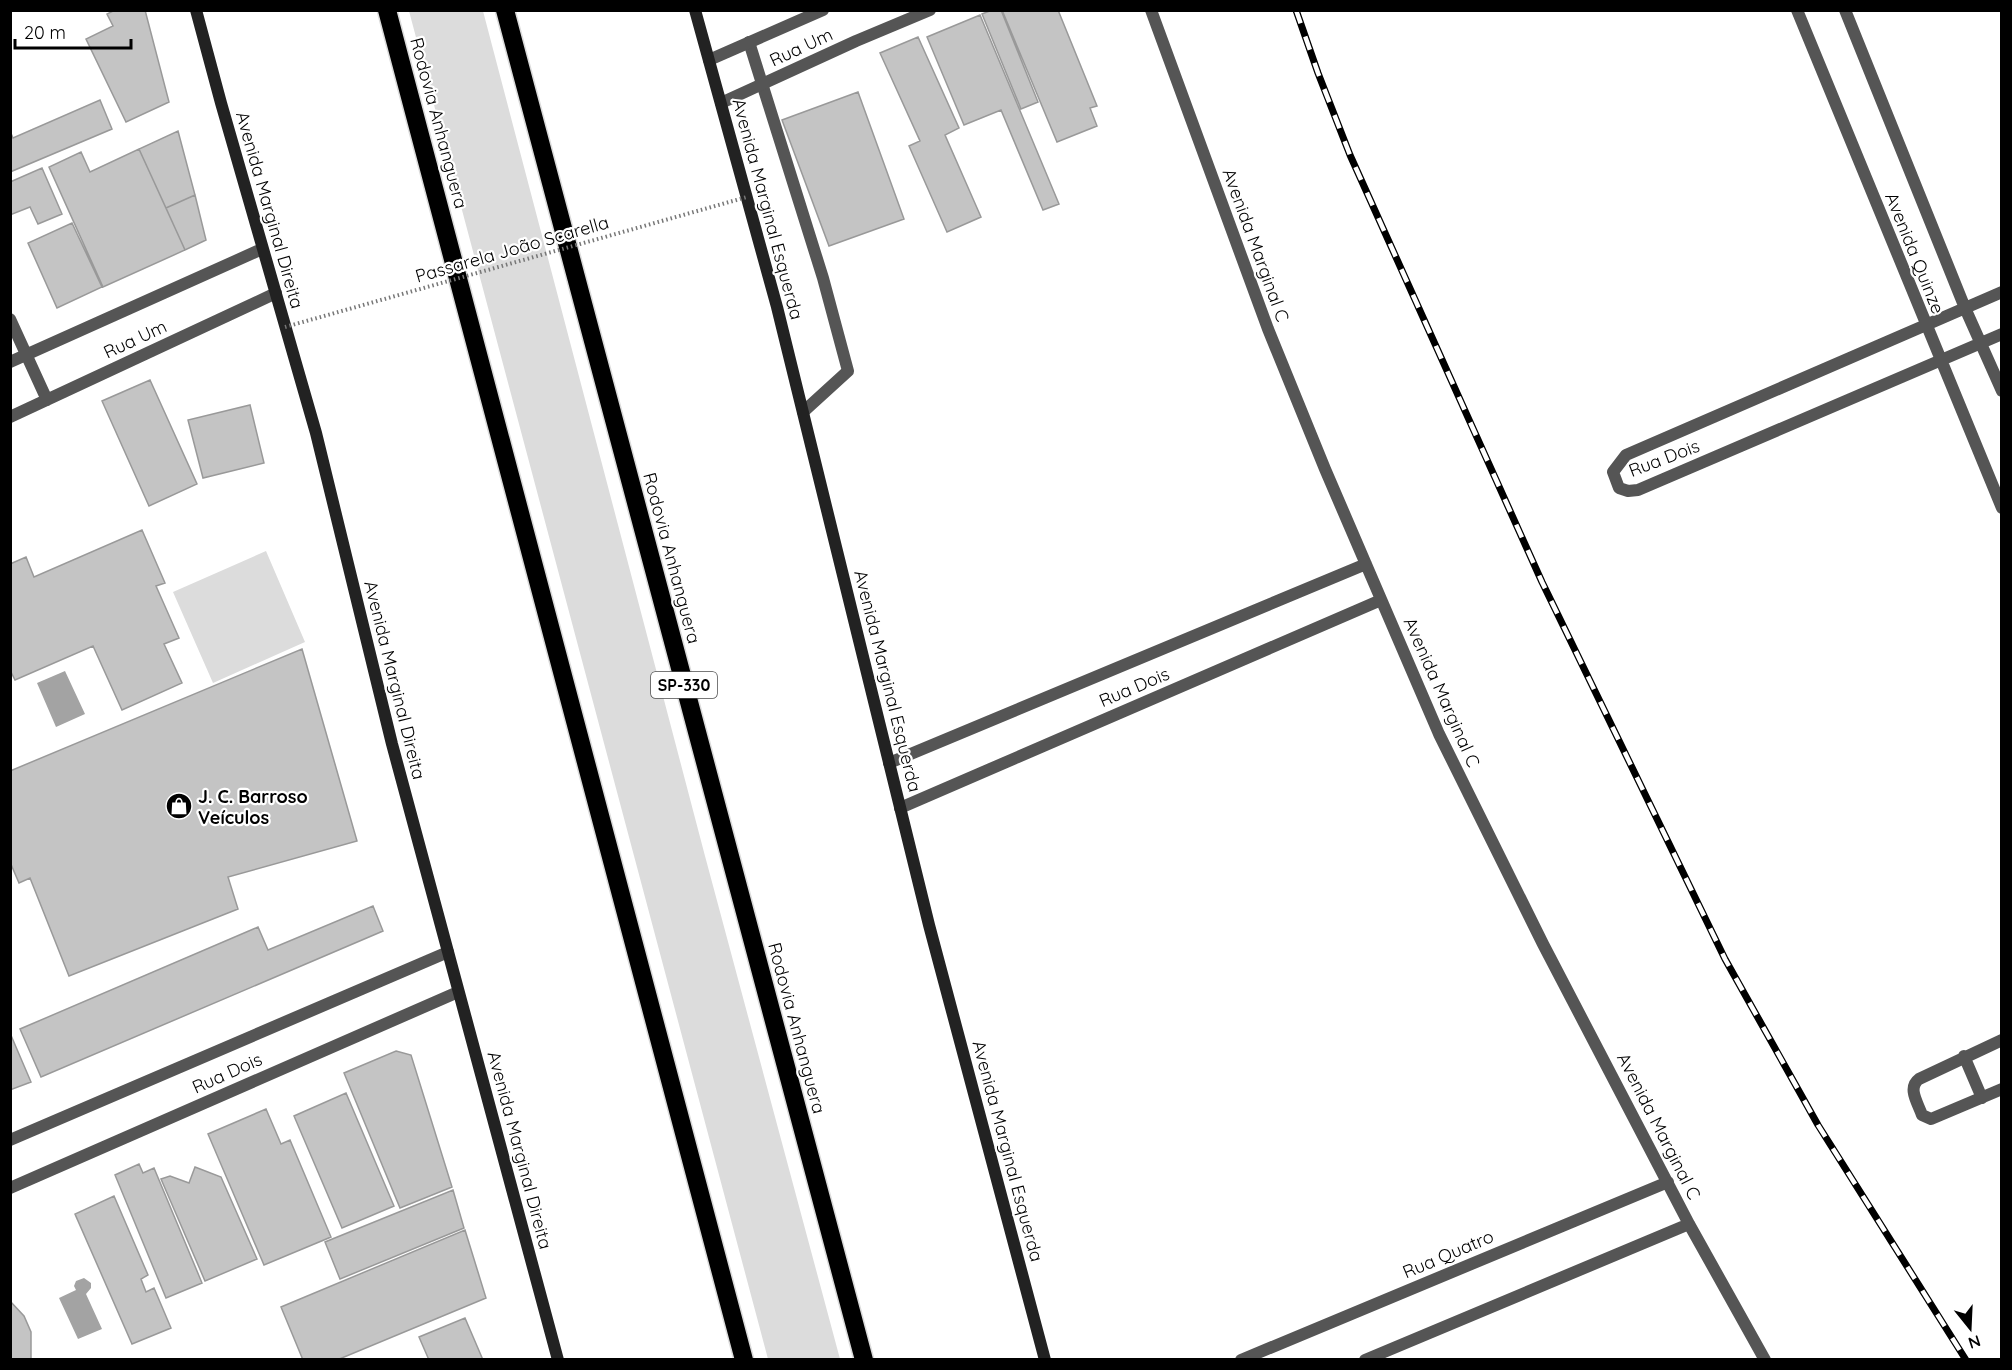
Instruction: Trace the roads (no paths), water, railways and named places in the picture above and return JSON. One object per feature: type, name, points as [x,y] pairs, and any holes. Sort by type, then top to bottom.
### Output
[{"type":"highway","name":"Rodovia Anhanguera","points":[[387,10],[744,1359]]},
{"type":"highway","name":"Rodovia Anhanguera","points":[[505,10],[864,1359]]},
{"type":"main road","name":"Avenida Marginal Direita","points":[[196,10],[316,433],[392,744],[558,1359]]},
{"type":"main road","name":"Avenida Marginal Esquerda","points":[[694,10],[777,307],[929,925],[1045,1359]]},
{"type":"street","name":"Rua Um","points":[[709,60],[823,10]]},
{"type":"street","name":"Rua Um","points":[[721,103],[930,10]]},
{"type":"street","name":"Avenida Marginal C","points":[[1151,10],[1268,329],[1439,734],[1543,944],[1689,1224],[1766,1359]]},
{"type":"street","name":"Avenida Quinze","points":[[1797,10],[2001,508]]},
{"type":"street","name":"Avenida Quinze","points":[[1845,10],[1965,308],[2001,391]]},
{"type":"street","points":[[749,42],[823,279],[848,371],[803,412]]},
{"type":"street","name":"Rua Um","points":[[10,362],[262,249]]},
{"type":"street","name":"Rua Dois","points":[[2001,292],[1626,455],[1612,472],[1615,481],[1619,488],[1628,491],[1638,490],[2001,334]]},
{"type":"street","name":"Rua Um","points":[[10,417],[276,294]]},
{"type":"street","points":[[10,319],[47,400]]},
{"type":"street","name":"Rua Dois","points":[[890,763],[1366,564]]},
{"type":"street","name":"Rua Dois","points":[[900,808],[1381,600]]},
{"type":"street","name":"Rua Dois","points":[[10,1140],[448,952]]},
{"type":"street","name":"Rua Dois","points":[[10,1188],[458,992]]},
{"type":"street","points":[[2001,1040],[1964,1056],[1915,1082],[1912,1091],[1922,1115],[1931,1119],[2001,1089]]},
{"type":"street","points":[[1964,1056],[1982,1098]]},
{"type":"street","name":"Rua Quatro","points":[[1241,1359],[1668,1182]]},
{"type":"street","points":[[1365,1359],[1689,1224]]},
{"type":"railway","points":[[1296,10],[1350,155],[1542,582],[1725,959],[1818,1125],[1966,1360]]},
{"type":"place","name":"J. C. Barroso Veículos","points":[[179,806]]}]
